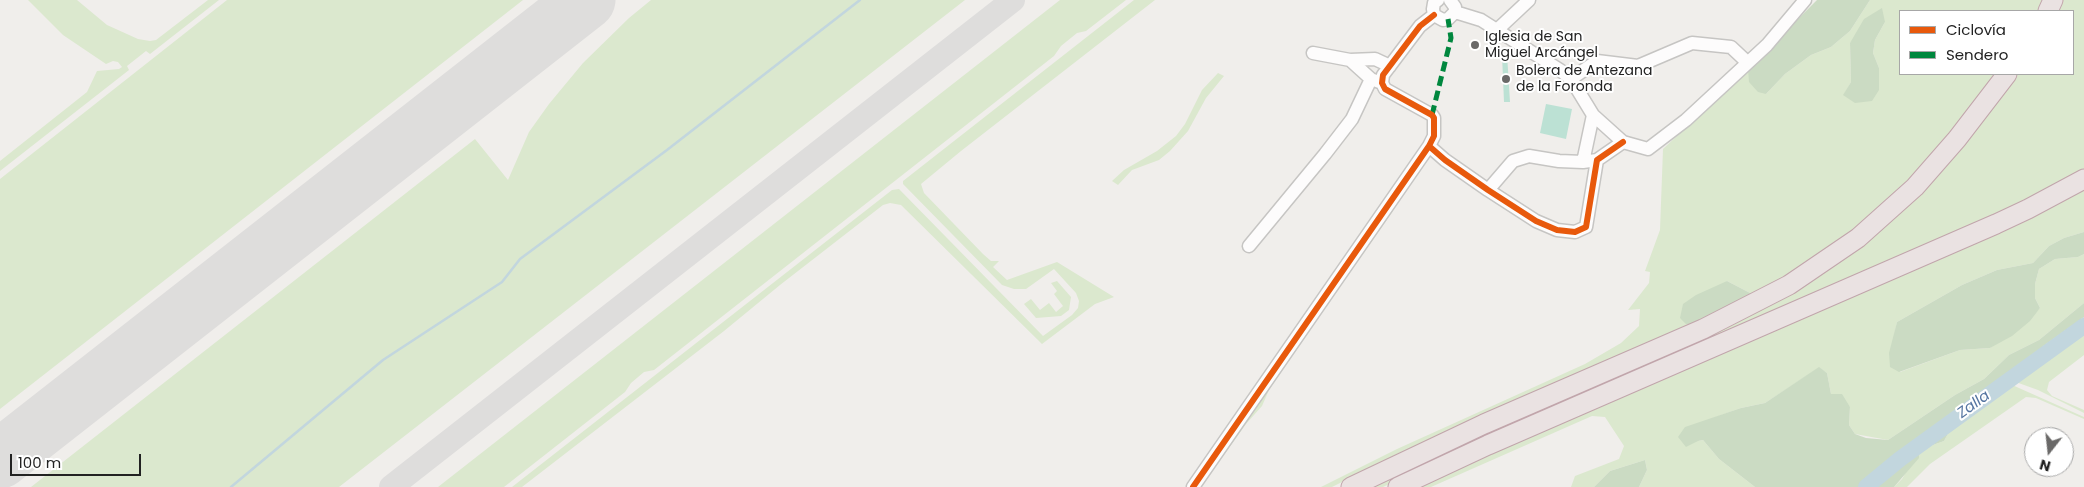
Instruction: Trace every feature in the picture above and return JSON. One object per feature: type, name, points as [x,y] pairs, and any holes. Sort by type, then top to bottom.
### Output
[{"type":"highway","points":[[1351,487],[1484,424],[1703,329],[1789,285],[1858,238],[1915,187],[2006,75]]},
{"type":"highway","points":[[1398,487],[1496,441],[2004,220],[2084,179]]},
{"type":"street","points":[[1438,0],[1434,3],[1432,9],[1434,15],[1443,20],[1448,20],[1452,6],[1497,30],[1571,79],[1593,115],[1623,142],[1648,149],[1686,120],[1746,62],[1767,45],[1805,0]]},
{"type":"street","points":[[1497,30],[1529,0]]},
{"type":"street","points":[[1249,246],[1326,154],[1352,119],[1376,81],[1383,75],[1420,26],[1434,15]]},
{"type":"street","points":[[1571,79],[1597,61],[1638,66],[1692,43],[1731,47],[1746,62]]},
{"type":"street","points":[[1313,53],[1350,60],[1375,59],[1390,66]]},
{"type":"street","points":[[1193,487],[1429,146],[1434,136],[1434,118],[1432,115],[1385,89],[1350,60]]},
{"type":"street","points":[[1583,162],[1593,115]]},
{"type":"street","points":[[1488,190],[1513,161],[1529,156],[1583,162],[1597,160],[1623,142]]},
{"type":"street","points":[[1429,146],[1445,160],[1536,221],[1557,230],[1575,232],[1586,227],[1597,160]]},
{"type":"green space","points":[[28,0],[77,0],[107,25],[138,39],[150,41],[156,40],[208,0],[219,0],[150,54],[146,51],[127,66],[129,70],[0,171],[0,161],[87,92],[97,71],[119,69],[122,67],[118,62],[113,61],[106,64],[63,35]]},
{"type":"green space","points":[[227,0],[523,0],[0,409],[0,179]]},
{"type":"green space","points":[[651,0],[965,0],[339,487],[31,487],[475,139],[508,180],[529,132],[549,104],[583,63],[629,18]]},
{"type":"green space","points":[[1060,0],[1126,0],[1086,31],[1077,33],[1061,46],[1054,56],[654,370],[644,372],[631,383],[625,392],[504,487],[438,487]]},
{"type":"green space","points":[[1134,0],[1155,0],[921,184],[924,193],[983,254],[991,261],[999,261],[993,267],[1007,280],[1057,262],[1114,297],[1095,304],[1042,344],[901,205],[890,203],[883,205],[522,487],[512,487],[892,190],[899,189],[1043,336],[1072,315],[1078,308],[1079,301],[1076,293],[1054,269],[1026,289],[1014,289],[1002,285],[903,184],[903,181]]},
{"type":"green space","points":[[1817,0],[1870,0],[1850,31],[1831,47],[1811,55],[1785,74],[1766,94],[1758,92],[1749,82],[1748,69]]},
{"type":"green space","points":[[1870,0],[2046,0],[2041,10],[1899,10],[1899,75],[1997,75],[1934,156],[1890,199],[1849,235],[1805,266],[1752,294],[1727,281],[1692,324],[1406,450],[1332,487],[1321,487],[1397,449],[1585,364],[1621,343],[1639,326],[1640,309],[1628,310],[1649,283],[1650,272],[1645,271],[1660,230],[1663,149],[1748,69],[1766,94],[1785,74],[1811,55],[1831,47],[1850,31]],"holes":[[[1885,22],[1875,40],[1873,53],[1879,68],[1844,95],[1851,82],[1850,43]]]},
{"type":"green space","points":[[2059,0],[2084,0],[2084,171],[2024,204],[1476,443],[1383,487],[1367,487],[1833,265],[2013,75],[2074,75],[2074,10],[2054,10]]},
{"type":"green space","points":[[1882,8],[1885,22],[1875,40],[1873,53],[1879,68],[1879,90],[1872,101],[1855,103],[1843,95],[1851,82],[1850,43],[1864,19]]},
{"type":"green space","name":"Bolera de Antezana de la Foronda","points":[[1507,54],[1510,102],[1504,102],[1502,55]]},
{"type":"green space","points":[[1218,73],[1224,76],[1206,98],[1188,131],[1170,151],[1159,160],[1132,170],[1118,185],[1112,181],[1124,170],[1157,151],[1176,136],[1185,124],[1202,90]]},
{"type":"green space","points":[[1546,104],[1572,109],[1566,139],[1540,133]]},
{"type":"green space","points":[[2084,189],[2084,232],[2064,238],[2049,246],[2033,263],[1997,270],[1962,285],[1897,322],[1894,336],[1900,372],[1960,350],[1990,348],[2040,308],[2035,298],[2035,284],[2039,269],[2055,259],[2078,257],[2084,254],[2084,303],[2039,340],[2009,355],[1984,379],[1955,395],[1888,440],[1855,434],[1849,425],[1850,407],[1831,394],[1827,373],[1819,368],[1765,403],[1741,408],[1716,417],[1698,441],[1703,440],[1719,459],[1755,487],[1639,487],[1647,470],[1645,460],[1610,471],[1594,487],[1571,487],[1575,476],[1619,459],[1624,446],[1605,417],[1592,416],[1431,487],[1419,487],[1536,432]]},
{"type":"green space","points":[[1390,209],[1393,211],[1299,345],[1269,390],[1262,406],[1246,424],[1201,487],[1197,487]]},
{"type":"green space","points":[[2084,232],[2084,254],[2078,257],[2055,259],[2039,269],[2035,284],[2035,298],[2040,308],[2030,321],[2012,336],[1990,348],[1960,350],[1899,372],[1890,367],[1889,353],[1897,322],[1962,285],[1997,270],[2033,263],[2049,246],[2064,238]]},
{"type":"green space","points":[[1057,281],[1071,297],[1069,310],[1061,316],[1036,318],[1024,304],[1031,299],[1040,310],[1049,303],[1056,312],[1063,306],[1054,294],[1057,291],[1051,283]]},
{"type":"green space","points":[[1727,281],[1752,294],[1692,324],[1686,324],[1680,318],[1683,304],[1696,295]]},
{"type":"green space","points":[[2084,303],[2084,317],[2042,347],[2048,356],[1952,426],[1944,441],[1919,450],[1919,458],[1894,487],[1755,487],[1719,459],[1703,440],[1686,447],[1678,437],[1685,427],[1741,408],[1765,403],[1819,367],[1827,373],[1831,394],[1842,394],[1850,407],[1849,425],[1855,434],[1866,438],[1888,440],[1955,395],[1984,379],[2009,355],[2039,340]]},
{"type":"green space","points":[[2084,331],[2084,355],[2049,382],[2047,390],[2052,396],[2084,410],[2084,413],[2038,390],[2013,381]]},
{"type":"green space","points":[[2010,384],[2084,417],[2084,419],[2036,398],[2026,397],[1930,464],[1907,487],[1894,487],[1902,479],[1919,450],[1944,441],[1952,426]]},
{"type":"green space","points":[[1645,460],[1647,470],[1639,487],[1594,487],[1610,471]]},
{"type":"water","points":[[2084,317],[2084,331],[2048,356],[2042,347]]},
{"type":"waterway","points":[[231,487],[383,360],[502,282],[520,259],[667,150],[860,0]]},
{"type":"waterway","name":"Zalla","points":[[1866,487],[1900,459],[2084,326]]},
{"type":"taxiway","points":[[391,487],[1013,0]]},
{"type":"runway","points":[[0,459],[586,0]]},
{"type":"marked path","points":[[1432,115],[1451,38],[1448,19]]},
{"type":"cycle path","points":[[1434,15],[1420,26],[1383,75],[1382,83],[1385,89],[1432,115],[1434,118],[1434,136],[1429,146],[1445,160],[1488,190],[1536,221],[1557,230],[1575,232],[1586,227],[1597,160],[1623,142]]},
{"type":"cycle path","points":[[1193,487],[1429,146]]},
{"type":"place","name":"Iglesia de San Miguel Arcángel","points":[[1475,45]]},
{"type":"place","name":"Bolera de Antezana de la Foronda","points":[[1506,79]]}]
